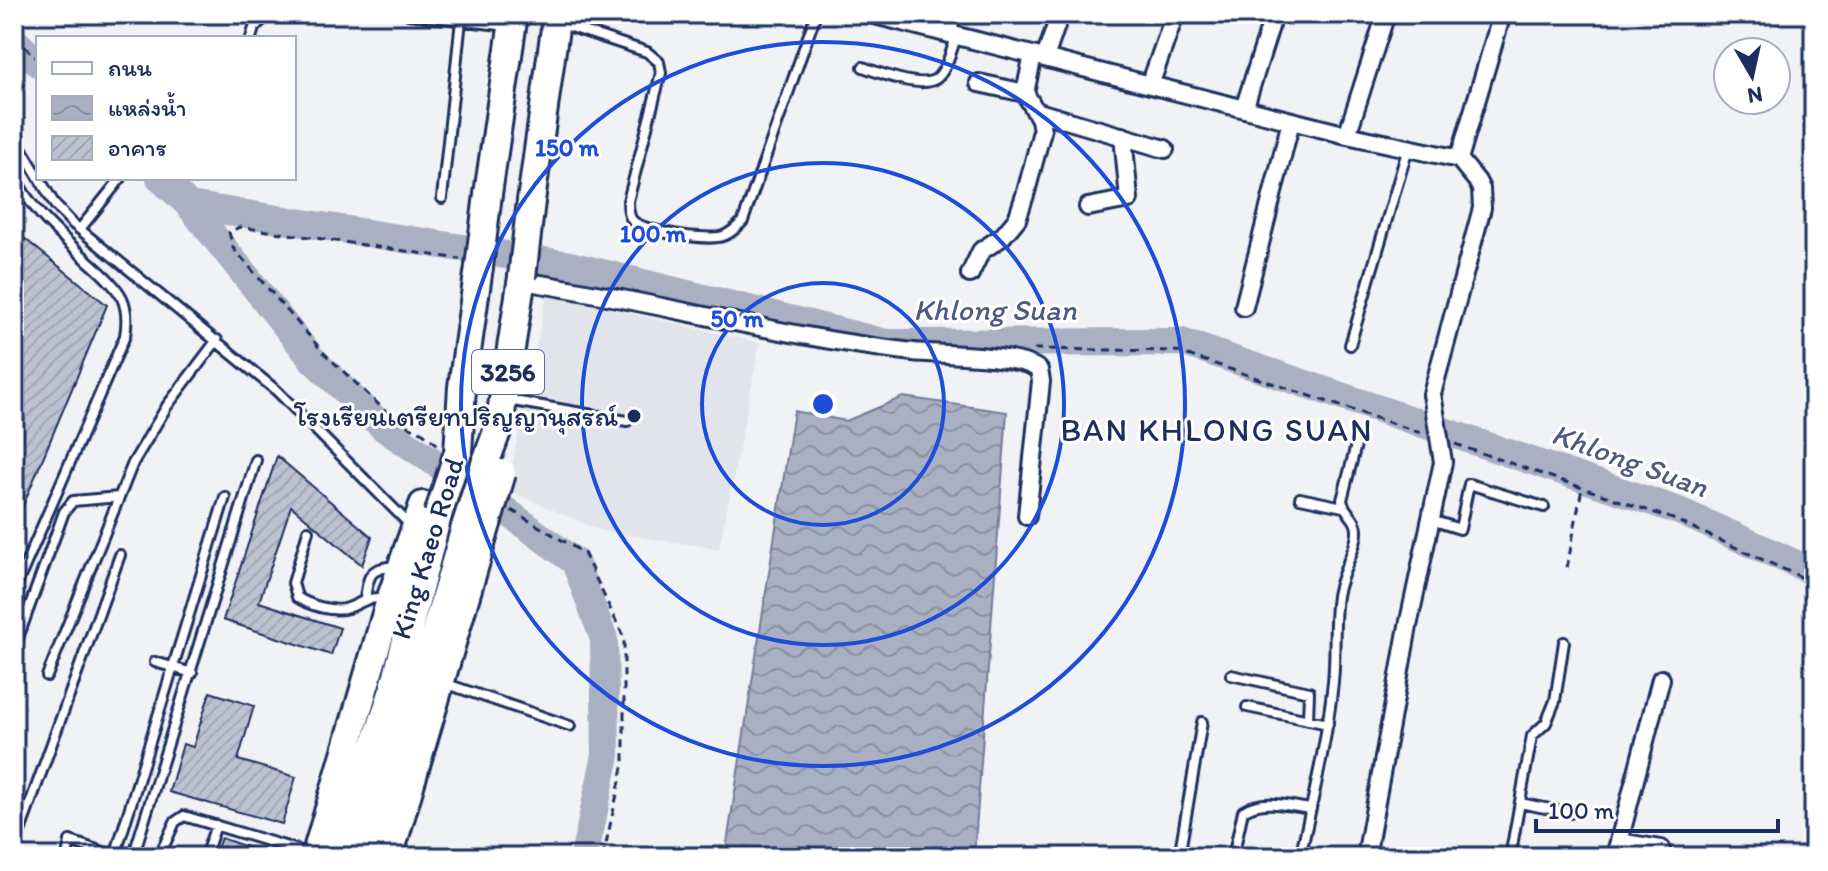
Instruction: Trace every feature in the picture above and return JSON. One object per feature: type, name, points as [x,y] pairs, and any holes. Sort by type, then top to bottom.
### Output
[{"type":"main road","name":"King Kaeo Road","points":[[363,857],[417,688],[494,469],[556,18]]},
{"type":"main road","name":"King Kaeo Road","points":[[311,855],[417,688],[425,516],[450,444],[474,264],[488,194],[514,20]]},
{"type":"main road","points":[[311,855],[377,599],[401,566],[425,516]]},
{"type":"main road","points":[[389,857],[417,688]]},
{"type":"street","points":[[871,14],[1347,135],[1459,159],[1477,181],[1481,189],[1482,208],[1432,394],[1443,462],[1408,626],[1366,857]]},
{"type":"street","points":[[952,34],[953,14]]},
{"type":"street","points":[[1025,93],[1060,14]]},
{"type":"street","points":[[1150,85],[1175,14]]},
{"type":"street","points":[[1244,109],[1274,14]]},
{"type":"street","points":[[1347,135],[1386,14]]},
{"type":"street","points":[[1459,159],[1502,14]]},
{"type":"street","points":[[970,274],[981,251],[1002,237],[1017,219],[1042,131],[1040,119],[1025,93],[979,83]]},
{"type":"street","points":[[1035,111],[1165,149]]},
{"type":"street","points":[[1244,307],[1291,121]]},
{"type":"street","points":[[1088,207],[1129,199],[1123,136]]},
{"type":"street","points":[[522,279],[792,335],[914,352],[1011,360],[1034,366],[1039,370],[1041,381],[1027,516]]},
{"type":"street","points":[[1661,679],[1617,849],[1661,849]]},
{"type":"lane","points":[[252,36],[254,28],[268,14]]},
{"type":"lane","points":[[408,14],[461,20],[514,20]]},
{"type":"lane","points":[[556,18],[647,52],[659,62],[661,73],[628,201],[629,211],[632,220],[643,228],[705,239],[721,238],[732,233],[743,221],[816,14]]},
{"type":"lane","points":[[442,198],[461,20]]},
{"type":"lane","points":[[863,67],[885,76],[922,83],[931,81],[942,72],[952,34]]},
{"type":"lane","points":[[14,136],[36,174]]},
{"type":"lane","points":[[1350,345],[1408,148]]},
{"type":"lane","points":[[14,174],[18,184],[48,223],[103,275],[122,298],[127,322],[125,336],[14,591]]},
{"type":"lane","points":[[40,180],[55,205],[80,229],[425,516]]},
{"type":"lane","points":[[80,229],[119,180]]},
{"type":"lane","points":[[47,676],[133,463],[167,406],[217,340]]},
{"type":"lane","points":[[503,400],[627,421]]},
{"type":"lane","points":[[1300,857],[1328,724],[1339,582],[1358,532],[1342,500],[1358,437]]},
{"type":"lane","points":[[133,857],[256,460]]},
{"type":"lane","points":[[1431,520],[1460,529],[1469,484],[1544,507]]},
{"type":"lane","points":[[14,649],[64,512],[73,501],[119,497]]},
{"type":"lane","points":[[67,857],[70,841],[115,856],[225,497]]},
{"type":"lane","points":[[1300,498],[1343,507]]},
{"type":"lane","points":[[308,531],[293,583],[297,597],[325,608],[342,610],[377,599]]},
{"type":"lane","points":[[14,848],[120,555]]},
{"type":"lane","points":[[1510,857],[1532,736],[1546,723],[1555,701],[1564,642]]},
{"type":"lane","points":[[155,662],[192,673]]},
{"type":"lane","points":[[1231,675],[1309,692],[1308,720]]},
{"type":"lane","points":[[417,688],[570,726]]},
{"type":"lane","points":[[1247,707],[1328,724]]},
{"type":"lane","points":[[1179,857],[1202,722]]},
{"type":"lane","points":[[1233,857],[1243,811],[1263,803],[1311,809]]},
{"type":"lane","points":[[1520,803],[1570,813]]},
{"type":"lane","points":[[174,857],[165,854],[163,848],[179,818],[184,816],[311,855]]},
{"type":"lane","points":[[205,857],[216,825]]},
{"type":"path","points":[[14,37],[36,57]]},
{"type":"path","points":[[450,444],[395,420],[324,353],[233,248],[229,232],[240,227],[474,264]]},
{"type":"path","points":[[1033,349],[1176,351],[1424,433]]},
{"type":"path","points":[[1453,443],[1673,519],[1814,583]]},
{"type":"path","points":[[1567,568],[1582,488]]},
{"type":"path","points":[[505,506],[584,553],[624,638],[624,763],[603,857]]},
{"type":"shaded area","name":"โรงเรียนเตรียทปริญญานุสรณ์","points":[[547,294],[760,343],[719,549],[601,531],[507,490]]},
{"type":"water","points":[[903,397],[1007,412],[974,857],[725,856],[794,411],[846,421]]},
{"type":"building","points":[[14,230],[107,305],[14,527]]},
{"type":"building","points":[[277,456],[372,537],[362,565],[291,506],[259,602],[340,628],[331,655],[223,620]]},
{"type":"building","points":[[210,692],[254,706],[238,760],[296,777],[282,824],[169,792],[183,744],[193,747]]},
{"type":"building","points":[[221,838],[270,855],[270,857],[214,857]]},
{"type":"waterway","name":"Khlong Suan","points":[[14,40],[36,61]]},
{"type":"waterway","points":[[162,180],[189,205],[313,360],[385,429],[498,505],[575,562],[604,639],[606,755],[584,857]]},
{"type":"waterway","name":"Khlong Suan","points":[[189,205],[570,265],[887,343],[1182,342],[1679,511],[1814,572]]},
{"type":"place","name":"โรงเรียนเตรียทปริญญานุสรณ์","points":[[634,416]]},
{"type":"district","name":"BAN KHLONG SUAN","points":[[1217,430]]}]
